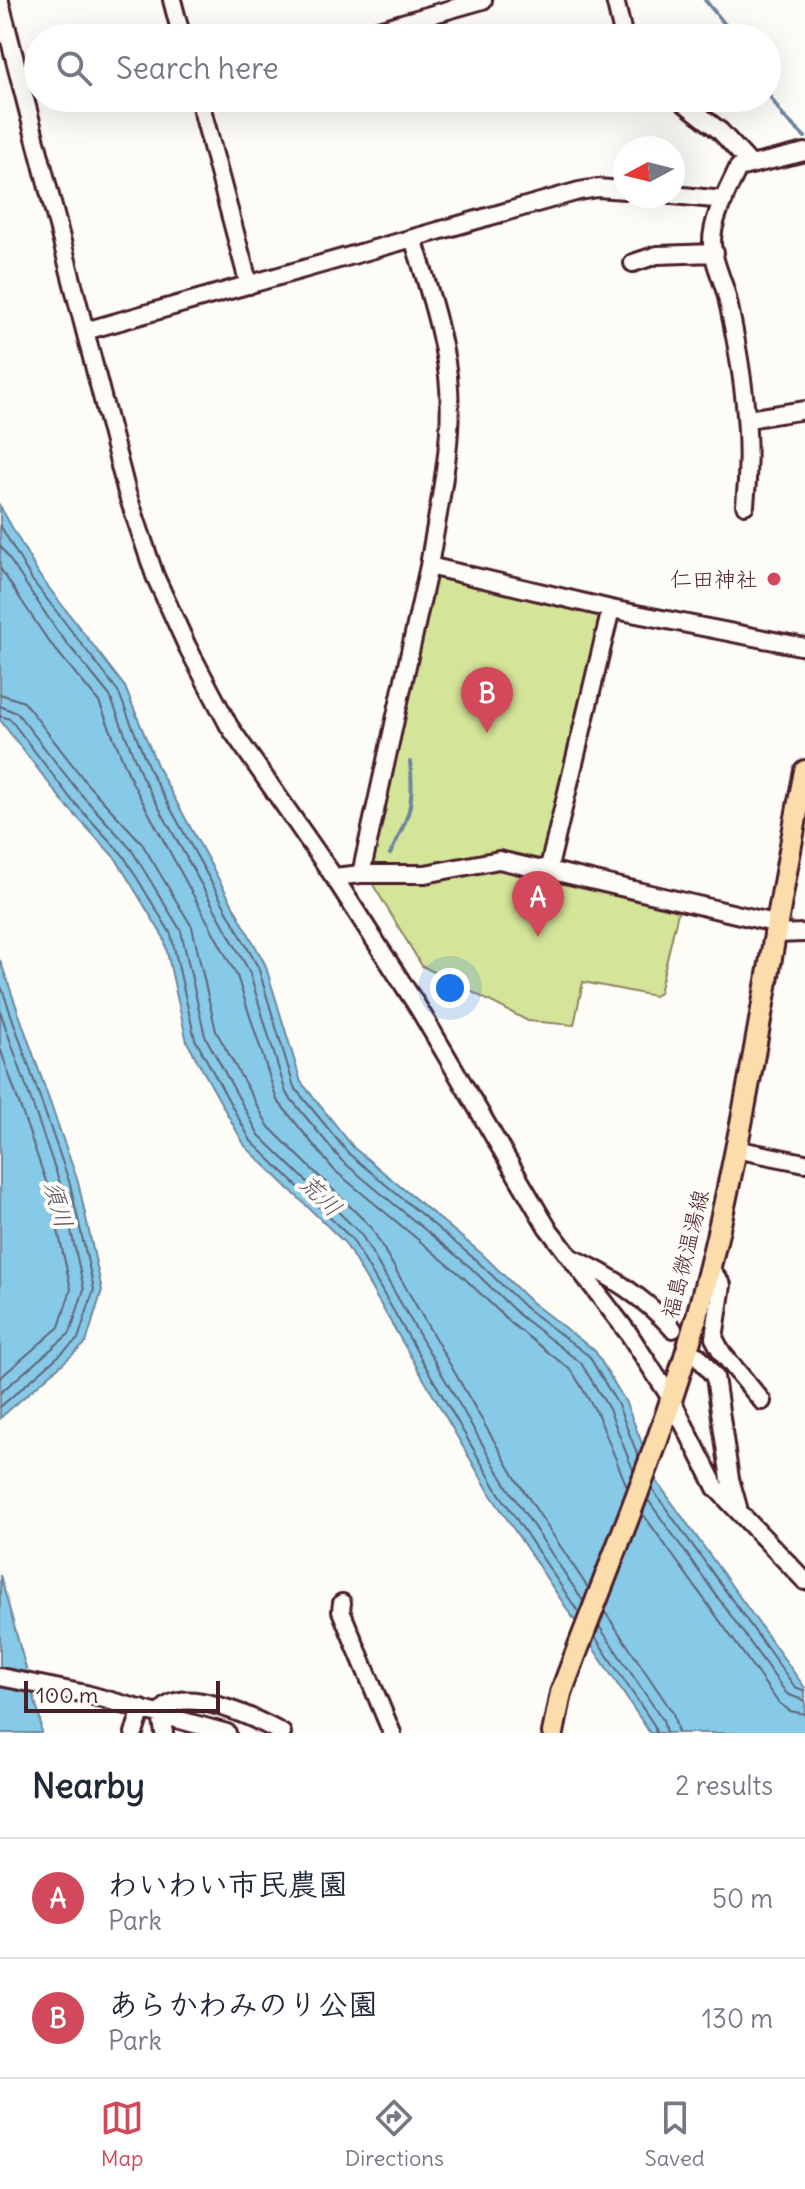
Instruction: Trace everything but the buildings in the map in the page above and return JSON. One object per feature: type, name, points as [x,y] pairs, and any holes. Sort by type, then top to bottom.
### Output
[{"type":"main road","name":"福島微温湯線","points":[[553,1733],[561,1693],[670,1397],[709,1267],[735,1149],[805,771]]},
{"type":"street","points":[[172,0],[178,24]]},
{"type":"street","points":[[399,24],[483,0]]},
{"type":"street","points":[[615,0],[621,24]]},
{"type":"street","points":[[0,2],[24,95]]},
{"type":"street","points":[[28,112],[127,493],[155,576],[229,726],[334,877],[419,1009],[547,1227],[629,1334],[670,1397],[710,1478],[805,1581]]},
{"type":"street","points":[[203,112],[249,285]]},
{"type":"street","points":[[696,112],[720,131],[751,165]]},
{"type":"street","points":[[745,505],[750,467],[748,419],[727,295],[712,243],[724,200],[738,168],[805,152]]},
{"type":"street","points":[[85,331],[579,191],[613,189]]},
{"type":"street","points":[[685,196],[724,200]]},
{"type":"street","points":[[361,874],[429,566],[446,456],[448,378],[441,332],[413,238]]},
{"type":"street","points":[[633,263],[657,255],[715,253]]},
{"type":"street","points":[[748,419],[805,410]]},
{"type":"street","points":[[429,566],[611,609],[805,647]]},
{"type":"street","points":[[544,869],[549,867],[554,852],[611,609]]},
{"type":"street","points":[[334,877],[425,874],[499,860],[774,929],[805,933]]},
{"type":"street","points":[[735,1149],[805,1163]]},
{"type":"street","points":[[570,1257],[594,1268],[650,1305],[673,1329]]},
{"type":"street","points":[[709,1267],[722,1285],[723,1295],[714,1333],[717,1346],[762,1401]]},
{"type":"street","points":[[698,1356],[715,1377],[730,1479],[739,1512]]},
{"type":"street","points":[[342,1603],[341,1611],[392,1733]]},
{"type":"street","points":[[0,1677],[142,1709],[227,1733]]},
{"type":"street","points":[[164,1733],[161,1714],[171,1701],[187,1699],[282,1733]]},
{"type":"street","points":[[134,1733],[142,1709]]},
{"type":"green space","points":[[432,569],[607,611],[547,864],[366,872]]},
{"type":"green space","points":[[498,865],[679,908],[659,993],[654,996],[583,982],[574,1025],[528,1021],[422,966],[372,883],[376,879]]},
{"type":"water","name":"荒川","points":[[0,506],[39,575],[125,687],[159,770],[265,964],[301,1082],[354,1148],[482,1254],[531,1302],[595,1351],[625,1401],[658,1483],[805,1688],[805,1733],[650,1733],[491,1495],[345,1243],[245,1146],[187,1042],[164,938],[116,859],[65,804],[0,720]]},
{"type":"water","name":"須川","points":[[0,960],[78,1182],[102,1290],[86,1343],[0,1418]]},
{"type":"water","points":[[0,1575],[40,1719],[41,1733],[0,1733]]},
{"type":"waterway","points":[[705,0],[725,24]]},
{"type":"waterway","points":[[780,112],[805,137]]},
{"type":"waterway","points":[[390,854],[409,810],[412,789],[410,762]]},
{"type":"place","name":"仁田神社","points":[[774,579]]},
{"type":"place","name":"あらかわみのり公園","points":[[487,733]]},
{"type":"place","name":"わいわい市民農園","points":[[538,937]]}]
